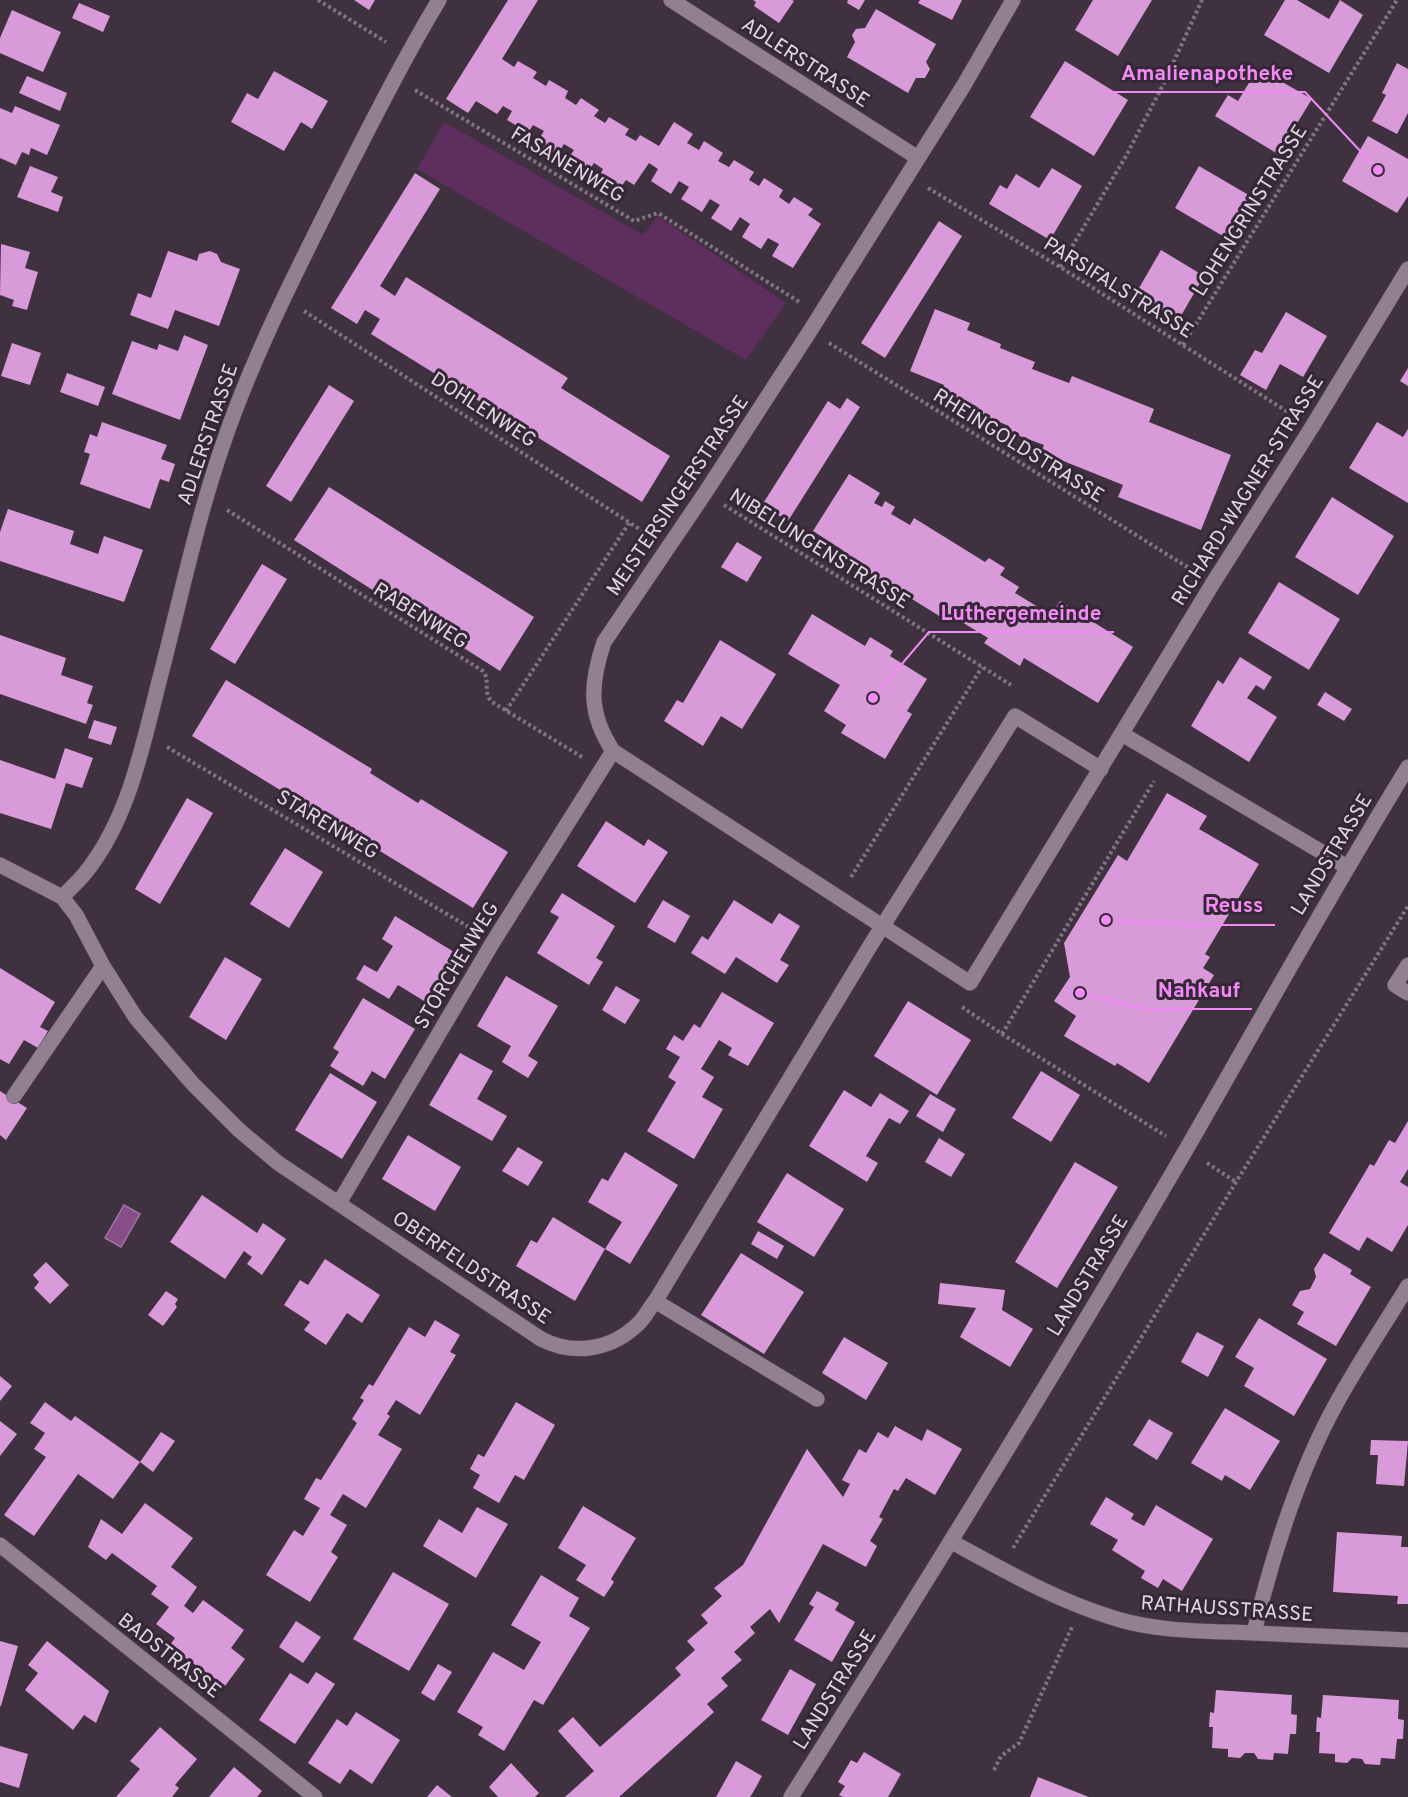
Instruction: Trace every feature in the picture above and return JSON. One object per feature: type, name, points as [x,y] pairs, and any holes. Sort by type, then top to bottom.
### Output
[{"type":"street","name":"ADLERSTRASSE","points":[[62,897],[86,873],[110,835],[129,790],[206,497],[255,359],[283,298],[406,54],[439,0]]},
{"type":"street","name":"ADLERSTRASSE","points":[[671,0],[918,158]]},
{"type":"street","name":"MEISTERSINGERSTRASSE","points":[[882,926],[614,751],[602,733],[596,712],[595,669],[604,642],[705,494],[810,331],[1013,0]]},
{"type":"street","name":"RICHARD-WAGNER-STRASSE","points":[[882,926],[970,983],[1213,583],[1312,427],[1408,269]]},
{"type":"street","points":[[882,926],[1015,716],[1101,769]]},
{"type":"street","points":[[1122,734],[1347,867]]},
{"type":"street","name":"STORCHENWEG","points":[[339,1203],[493,942],[614,751]]},
{"type":"street","name":"LANDSTRASSE","points":[[791,1797],[952,1542],[1186,1149],[1347,867],[1408,767]]},
{"type":"street","name":"OBERFELDSTRASSE","points":[[0,865],[62,897],[76,915],[103,966],[136,1018],[193,1084],[239,1130],[271,1157],[517,1323],[556,1347],[576,1349],[614,1342],[641,1322],[882,926]]},
{"type":"street","points":[[1408,965],[1395,985],[1408,993]]},
{"type":"street","points":[[14,1096],[103,966]]},
{"type":"street","points":[[1254,1633],[1264,1590],[1310,1458],[1336,1404],[1408,1286]]},
{"type":"street","points":[[655,1301],[817,1399]]},
{"type":"street","name":"RATHAUSSTRASSE","points":[[952,1542],[1000,1569],[1081,1607],[1119,1620],[1150,1626],[1210,1632],[1408,1640]]},
{"type":"street","name":"BADSTRASSE","points":[[0,1545],[315,1797]]},
{"type":"path","points":[[318,0],[406,54]]},
{"type":"path","points":[[1060,267],[1126,156],[1164,83],[1202,0]]},
{"type":"path","name":"LOHENGRINSTRASSE","points":[[1183,345],[1397,0]]},
{"type":"path","name":"FASANENWEG","points":[[394,78],[634,220],[658,213],[819,315]]},
{"type":"path","name":"PARSIFALSTRASSE","points":[[907,175],[1060,267],[1312,427]]},
{"type":"path","name":"DOHLENWEG","points":[[283,298],[667,547]]},
{"type":"path","name":"RHEINGOLDSTRASSE","points":[[810,331],[1213,583]]},
{"type":"path","name":"NIBELUNGENSTRASSE","points":[[705,494],[1011,685]]},
{"type":"path","name":"RABENWEG","points":[[206,497],[483,671],[487,678],[488,698],[601,769]]},
{"type":"path","points":[[506,711],[629,523]]},
{"type":"path","points":[[846,885],[982,667]]},
{"type":"path","name":"STARENWEG","points":[[145,735],[493,942]]},
{"type":"path","points":[[1002,1034],[1157,775]]},
{"type":"path","points":[[1000,1569],[1236,1182],[1408,906]]},
{"type":"path","points":[[1186,1149],[1236,1182]]},
{"type":"path","points":[[994,1770],[1001,1756],[1019,1743],[1081,1607]]},
{"type":"shaded area","points":[[444,122],[643,235],[658,216],[786,303],[746,360],[417,169]]},
{"type":"shaded area","points":[[124,1205],[140,1214],[121,1247],[105,1238]]},
{"type":"building","points":[[354,0],[375,0],[369,10]]},
{"type":"building","points":[[508,0],[538,0],[502,59],[514,67],[518,61],[537,72],[533,78],[546,86],[549,80],[568,91],[565,98],[576,105],[581,98],[599,110],[594,116],[605,123],[609,117],[629,129],[625,135],[636,141],[640,135],[659,146],[674,122],[693,134],[687,143],[699,150],[704,141],[723,153],[718,161],[729,167],[734,160],[754,172],[749,180],[759,186],[764,178],[783,190],[779,197],[789,204],[794,197],[813,209],[808,215],[821,224],[793,268],[772,256],[779,244],[768,238],[761,249],[742,237],[750,224],[740,217],[731,231],[711,218],[720,205],[710,199],[702,212],[681,199],[689,187],[679,181],[671,194],[651,181],[658,169],[649,163],[634,185],[626,180],[618,191],[598,179],[603,169],[594,163],[588,172],[567,160],[574,150],[564,144],[557,155],[537,142],[544,131],[533,125],[528,133],[507,120],[512,111],[503,106],[497,114],[476,101],[468,113],[446,99]]},
{"type":"building","points":[[753,0],[794,1],[779,23],[754,6],[756,2]]},
{"type":"building","points":[[848,0],[865,0],[859,10],[847,3]]},
{"type":"building","points":[[920,0],[962,0],[952,20],[918,3]]},
{"type":"building","points":[[1093,0],[1152,0],[1118,56],[1075,30]]},
{"type":"building","points":[[1285,0],[1297,0],[1329,19],[1340,0],[1363,15],[1329,73],[1264,35]]},
{"type":"building","points":[[79,3],[110,16],[103,32],[72,18]]},
{"type":"building","points":[[876,9],[936,44],[926,62],[930,69],[925,78],[916,78],[908,93],[847,57],[855,42],[852,35],[856,29],[865,28]]},
{"type":"building","points":[[12,10],[61,32],[43,72],[0,53],[0,38]]},
{"type":"building","points":[[1065,61],[1128,100],[1094,156],[1030,117]]},
{"type":"building","points":[[1397,63],[1408,69],[1408,113],[1397,134],[1372,121],[1386,95],[1382,93]]},
{"type":"building","points":[[1258,68],[1312,99],[1278,154],[1215,116],[1228,95],[1238,101]]},
{"type":"building","points":[[274,71],[328,101],[312,129],[301,122],[284,151],[231,122],[247,93],[258,99]]},
{"type":"building","points":[[27,76],[67,93],[60,111],[19,93]]},
{"type":"building","points":[[15,106],[60,125],[47,155],[31,148],[29,155],[22,152],[16,165],[0,158],[0,108],[12,113]]},
{"type":"building","points":[[1368,136],[1408,159],[1408,196],[1397,213],[1342,181]]},
{"type":"building","points":[[30,166],[58,177],[51,192],[63,197],[58,212],[17,197]]},
{"type":"building","points":[[1199,166],[1252,197],[1228,239],[1175,208]]},
{"type":"building","points":[[1052,168],[1082,186],[1050,240],[989,204],[1000,185],[1007,189],[1016,174],[1039,188]]},
{"type":"building","points":[[415,173],[440,189],[380,286],[395,296],[406,277],[568,378],[561,388],[670,456],[642,502],[371,334],[380,319],[365,310],[357,324],[331,308]]},
{"type":"building","points":[[939,221],[962,236],[885,358],[861,343]]},
{"type":"building","points":[[1,244],[30,252],[25,268],[38,272],[27,310],[12,306],[14,300],[0,295]]},
{"type":"building","points":[[1161,250],[1204,276],[1178,321],[1135,295]]},
{"type":"building","points":[[168,251],[197,261],[199,254],[210,251],[217,254],[221,262],[240,269],[219,326],[175,310],[168,329],[130,315],[138,293],[151,298]]},
{"type":"building","points":[[935,309],[970,323],[967,330],[1001,344],[1000,348],[1035,362],[1032,369],[1069,383],[1072,376],[1154,409],[1149,422],[1231,455],[1201,530],[1118,497],[1123,485],[1041,452],[1044,445],[1007,431],[1009,426],[974,412],[976,406],[942,392],[944,385],[910,371]]},
{"type":"building","points":[[1286,312],[1327,336],[1303,377],[1280,364],[1266,390],[1240,375],[1255,350],[1262,353]]},
{"type":"building","points":[[184,335],[208,345],[180,420],[112,394],[132,341],[157,350],[159,344],[178,351]]},
{"type":"building","points":[[12,343],[41,353],[30,385],[1,376]]},
{"type":"building","points":[[1408,368],[1408,386],[1400,381]]},
{"type":"building","points":[[67,373],[105,387],[98,406],[60,392]]},
{"type":"building","points":[[329,385],[354,401],[291,502],[266,486]]},
{"type":"building","points":[[847,398],[860,407],[788,521],[762,505],[828,401],[840,409]]},
{"type":"building","points":[[102,422],[167,445],[161,459],[175,464],[169,482],[160,479],[150,509],[80,484],[90,454],[84,452],[90,434],[97,437]]},
{"type":"building","points":[[1377,422],[1403,437],[1408,429],[1408,503],[1349,468]]},
{"type":"building","points":[[849,474],[880,493],[874,503],[882,507],[885,501],[895,507],[891,514],[910,525],[914,518],[985,562],[989,558],[1005,568],[1000,575],[1019,587],[1015,593],[1051,615],[1060,601],[1133,647],[1098,703],[1024,658],[1020,666],[984,643],[988,638],[952,616],[949,622],[841,555],[844,551],[813,531]]},
{"type":"building","points":[[329,487],[534,617],[500,671],[294,540]]},
{"type":"building","points":[[1332,497],[1394,536],[1358,595],[1295,557]]},
{"type":"building","points":[[8,509],[74,531],[70,544],[98,554],[104,536],[143,550],[124,602],[0,561],[0,532]]},
{"type":"building","points":[[737,542],[762,557],[747,582],[721,567]]},
{"type":"building","points":[[262,564],[287,579],[235,664],[210,649]]},
{"type":"building","points":[[1279,582],[1340,619],[1309,670],[1248,633]]},
{"type":"building","points":[[812,614],[865,646],[870,637],[893,651],[890,656],[927,679],[907,711],[912,714],[885,759],[841,733],[846,725],[824,711],[840,685],[788,654]]},
{"type":"building","points":[[0,635],[66,658],[61,675],[93,686],[87,703],[93,705],[86,724],[0,694]]},
{"type":"building","points":[[720,640],[776,674],[742,729],[721,716],[703,746],[664,721],[677,700],[683,703]]},
{"type":"building","points":[[1240,657],[1272,677],[1264,690],[1256,685],[1247,698],[1277,717],[1249,762],[1191,726],[1218,680],[1223,684]]},
{"type":"building","points":[[226,680],[372,769],[370,773],[418,803],[421,799],[508,852],[473,908],[192,736]]},
{"type":"building","points":[[1325,692],[1352,709],[1344,721],[1317,705]]},
{"type":"building","points":[[94,720],[117,727],[111,745],[88,738]]},
{"type":"building","points":[[65,748],[93,758],[82,788],[66,783],[51,829],[0,813],[0,760],[55,779]]},
{"type":"building","points":[[1167,793],[1207,816],[1199,829],[1259,864],[1205,954],[1210,957],[1203,968],[1214,975],[1149,1083],[1117,1063],[1115,1066],[1064,1036],[1076,1016],[1054,1001],[1070,977],[1064,943],[1118,855],[1127,861]]},
{"type":"building","points":[[187,798],[213,813],[160,904],[135,889]]},
{"type":"building","points":[[606,821],[644,846],[648,839],[668,852],[635,903],[577,866]]},
{"type":"building","points":[[285,848],[323,872],[289,928],[250,904]]},
{"type":"building","points":[[562,893],[615,926],[596,958],[603,962],[589,985],[537,953],[559,917],[550,912]]},
{"type":"building","points":[[663,900],[690,916],[675,943],[647,927]]},
{"type":"building","points":[[734,900],[772,924],[779,913],[800,926],[780,960],[789,965],[777,983],[736,957],[725,974],[691,953],[702,936],[708,940]]},
{"type":"building","points":[[395,916],[459,955],[429,1004],[398,985],[389,999],[356,979],[364,965],[377,972],[393,946],[382,939]]},
{"type":"building","points":[[225,957],[262,979],[226,1040],[189,1017]]},
{"type":"building","points":[[0,968],[55,1002],[40,1027],[48,1031],[38,1048],[24,1040],[9,1064],[0,1059]]},
{"type":"building","points":[[506,976],[558,1006],[528,1056],[538,1062],[528,1078],[502,1062],[511,1046],[477,1026]]},
{"type":"building","points":[[616,986],[640,1000],[625,1024],[602,1010]]},
{"type":"building","points":[[722,992],[774,1023],[748,1066],[728,1055],[732,1048],[719,1040],[701,1069],[714,1077],[702,1097],[723,1109],[694,1159],[647,1131],[676,1082],[668,1077],[680,1057],[666,1049],[674,1035],[683,1041],[694,1024],[700,1028]]},
{"type":"building","points":[[363,998],[415,1029],[385,1079],[372,1071],[363,1086],[330,1066],[339,1052],[333,1048]]},
{"type":"building","points":[[908,1001],[971,1040],[937,1095],[874,1056]]},
{"type":"building","points":[[460,1053],[493,1071],[477,1099],[507,1116],[492,1141],[429,1105]]},
{"type":"building","points":[[1041,1071],[1080,1095],[1051,1142],[1012,1118]]},
{"type":"building","points":[[330,1073],[377,1102],[342,1159],[295,1130]]},
{"type":"building","points":[[844,1090],[871,1107],[880,1093],[909,1111],[900,1124],[889,1118],[866,1156],[878,1163],[867,1182],[809,1146]]},
{"type":"building","points":[[0,1091],[27,1108],[6,1140],[0,1135]]},
{"type":"building","points":[[930,1094],[956,1109],[943,1132],[916,1116]]},
{"type":"building","points":[[1408,1121],[1408,1169],[1400,1182],[1408,1187],[1408,1225],[1392,1252],[1367,1237],[1359,1251],[1329,1233],[1370,1164],[1374,1166],[1389,1140],[1395,1143]]},
{"type":"building","points":[[408,1135],[461,1167],[435,1211],[382,1179]]},
{"type":"building","points":[[939,1138],[965,1154],[951,1177],[925,1162]]},
{"type":"building","points":[[518,1147],[543,1162],[528,1186],[502,1171]]},
{"type":"building","points":[[625,1152],[678,1185],[630,1264],[605,1249],[622,1222],[588,1202],[602,1178],[608,1181]]},
{"type":"building","points":[[1075,1162],[1118,1187],[1057,1288],[1015,1262]]},
{"type":"building","points":[[787,1173],[844,1209],[814,1257],[757,1222]]},
{"type":"building","points":[[202,1195],[257,1233],[263,1223],[286,1239],[262,1275],[247,1264],[252,1257],[244,1251],[225,1279],[170,1242]]},
{"type":"building","points":[[553,1217],[605,1249],[575,1301],[516,1266],[531,1240],[537,1243]]},
{"type":"building","points":[[758,1231],[784,1246],[777,1259],[751,1244]]},
{"type":"building","points":[[741,1253],[804,1292],[764,1354],[701,1315]]},
{"type":"building","points":[[1324,1253],[1352,1270],[1350,1274],[1371,1287],[1336,1346],[1297,1324],[1304,1312],[1292,1305],[1300,1291],[1310,1289],[1316,1277],[1314,1269]]},
{"type":"building","points":[[325,1259],[380,1295],[362,1323],[347,1313],[326,1345],[304,1330],[310,1322],[284,1305],[300,1280],[308,1285]]},
{"type":"building","points":[[46,1262],[69,1285],[50,1304],[34,1288],[39,1282],[33,1275]]},
{"type":"building","points":[[940,1283],[1005,1290],[1002,1310],[1033,1329],[1010,1367],[960,1337],[976,1308],[938,1304]]},
{"type":"building","points":[[166,1291],[178,1299],[175,1304],[177,1307],[163,1326],[148,1315]]},
{"type":"building","points":[[1259,1318],[1327,1359],[1294,1416],[1244,1386],[1254,1368],[1235,1357]]},
{"type":"building","points":[[435,1320],[460,1335],[450,1352],[456,1355],[420,1415],[396,1400],[387,1414],[390,1416],[378,1435],[402,1449],[366,1508],[343,1494],[330,1515],[347,1525],[331,1552],[338,1557],[310,1602],[266,1575],[294,1530],[303,1536],[320,1508],[304,1499],[316,1478],[321,1480],[357,1423],[352,1419],[364,1400],[360,1398],[369,1384],[373,1386],[409,1327],[425,1337]]},
{"type":"building","points":[[1197,1332],[1224,1346],[1208,1377],[1181,1362]]},
{"type":"building","points":[[844,1337],[888,1363],[866,1400],[822,1373]]},
{"type":"building","points":[[0,1376],[12,1386],[0,1401]]},
{"type":"building","points":[[45,1402],[71,1421],[75,1416],[140,1462],[113,1499],[78,1474],[34,1536],[4,1515],[46,1457],[34,1449],[45,1433],[30,1423]]},
{"type":"building","points":[[516,1402],[555,1425],[524,1480],[515,1475],[499,1503],[473,1488],[480,1475],[470,1469],[478,1454],[484,1457]]},
{"type":"building","points":[[1225,1408],[1280,1441],[1250,1490],[1225,1475],[1222,1481],[1191,1463]]},
{"type":"building","points":[[1149,1419],[1173,1433],[1157,1460],[1133,1445]]},
{"type":"building","points":[[0,1421],[17,1434],[0,1456]]},
{"type":"building","points":[[895,1426],[922,1441],[927,1429],[962,1449],[935,1495],[906,1478],[898,1491],[894,1489],[879,1517],[883,1519],[870,1541],[877,1546],[866,1567],[823,1544],[779,1623],[770,1609],[750,1627],[755,1633],[734,1652],[742,1660],[721,1678],[728,1686],[707,1704],[714,1712],[619,1797],[565,1797],[594,1771],[558,1731],[573,1717],[600,1747],[681,1675],[675,1668],[695,1650],[687,1641],[708,1623],[701,1615],[722,1596],[714,1588],[743,1565],[807,1449],[843,1497],[850,1484],[842,1480],[859,1449],[866,1453],[878,1432],[888,1438]]},
{"type":"building","points":[[161,1432],[175,1441],[153,1472],[140,1462]]},
{"type":"building","points":[[1371,1440],[1408,1441],[1404,1486],[1376,1484],[1378,1455],[1370,1455]]},
{"type":"building","points":[[1106,1497],[1134,1514],[1131,1519],[1144,1526],[1156,1505],[1213,1539],[1182,1591],[1163,1579],[1158,1588],[1141,1578],[1145,1571],[1112,1550],[1118,1540],[1090,1524]]},
{"type":"building","points":[[145,1503],[193,1538],[171,1567],[197,1587],[184,1606],[193,1613],[203,1600],[244,1630],[231,1648],[245,1659],[225,1686],[169,1646],[175,1638],[156,1624],[169,1607],[151,1594],[157,1586],[112,1553],[106,1560],[88,1547],[101,1519],[122,1534]]},
{"type":"building","points":[[583,1506],[636,1538],[611,1579],[614,1582],[604,1597],[576,1580],[586,1565],[558,1548]]},
{"type":"building","points":[[477,1507],[508,1524],[476,1578],[423,1546],[439,1519],[462,1533]]},
{"type":"building","points":[[1337,1532],[1402,1536],[1401,1547],[1408,1547],[1408,1604],[1397,1604],[1398,1596],[1333,1592]]},
{"type":"building","points":[[393,1572],[449,1604],[409,1671],[353,1639]]},
{"type":"building","points":[[541,1575],[579,1598],[569,1616],[590,1628],[543,1705],[534,1700],[504,1751],[478,1735],[483,1727],[457,1712],[493,1652],[524,1670],[541,1642],[511,1625]]},
{"type":"building","points":[[817,1591],[839,1603],[835,1610],[855,1622],[832,1662],[794,1640],[814,1607],[809,1604]]},
{"type":"building","points":[[296,1621],[321,1637],[303,1663],[279,1647]]},
{"type":"building","points":[[0,1641],[18,1646],[1,1706],[0,1706]]},
{"type":"building","points":[[47,1641],[109,1691],[96,1723],[84,1715],[73,1730],[25,1690],[38,1673],[28,1665]]},
{"type":"building","points":[[438,1664],[452,1672],[434,1701],[421,1693]]},
{"type":"building","points":[[790,1669],[816,1684],[788,1735],[761,1720]]},
{"type":"building","points":[[316,1672],[335,1684],[295,1744],[259,1720],[290,1673],[308,1684]]},
{"type":"building","points":[[1216,1690],[1292,1695],[1291,1714],[1297,1715],[1296,1734],[1290,1734],[1288,1754],[1274,1753],[1273,1760],[1258,1759],[1254,1753],[1245,1753],[1240,1758],[1228,1757],[1228,1749],[1212,1748],[1213,1727],[1209,1727],[1210,1712],[1214,1713]]},
{"type":"building","points":[[1323,1695],[1399,1700],[1398,1719],[1404,1720],[1403,1739],[1397,1739],[1395,1759],[1381,1758],[1380,1765],[1365,1764],[1362,1759],[1352,1758],[1347,1763],[1335,1762],[1335,1754],[1319,1753],[1320,1732],[1316,1732],[1317,1717],[1321,1718]]},
{"type":"building","points":[[356,1712],[400,1740],[372,1784],[350,1769],[340,1784],[308,1763],[337,1719],[347,1726]]},
{"type":"building","points":[[160,1727],[197,1759],[175,1785],[179,1788],[172,1797],[116,1797],[140,1769],[130,1761]]},
{"type":"building","points":[[0,1746],[28,1754],[19,1788],[0,1782]]},
{"type":"building","points":[[864,1752],[901,1774],[888,1797],[843,1797],[839,1795],[845,1786],[838,1782],[851,1760],[857,1763]]},
{"type":"building","points":[[736,1761],[762,1776],[755,1789],[750,1797],[716,1797]]},
{"type":"building","points":[[511,1763],[539,1793],[535,1797],[498,1797],[489,1787]]},
{"type":"building","points":[[234,1767],[262,1791],[257,1797],[209,1797]]},
{"type":"building","points":[[1038,1777],[1089,1797],[1030,1797]]},
{"type":"building","points":[[437,1785],[452,1797],[427,1797]]},
{"type":"place","name":"Amalienapotheke","points":[[1378,170]]},
{"type":"place","name":"Luthergemeinde","points":[[873,698]]},
{"type":"place","name":"Reuss","points":[[1106,920]]},
{"type":"place","name":"Nahkauf","points":[[1080,993]]}]
